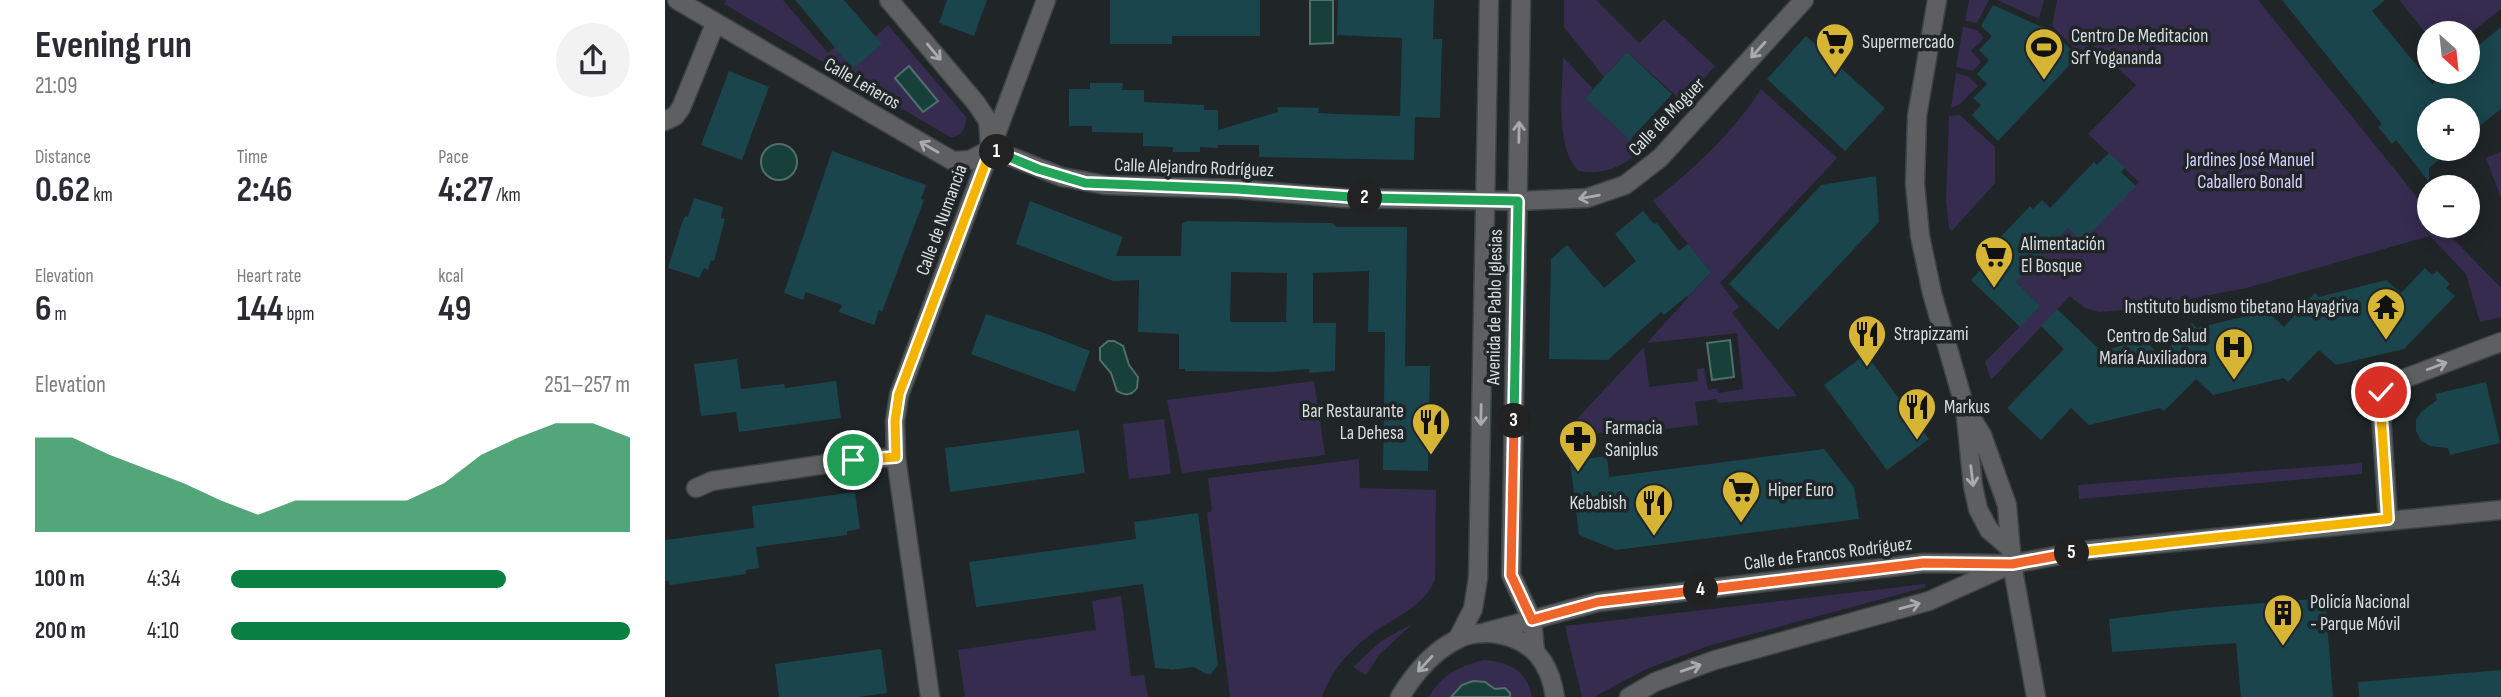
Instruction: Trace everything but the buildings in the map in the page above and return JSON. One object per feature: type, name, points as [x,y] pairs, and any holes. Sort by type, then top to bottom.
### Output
[{"type":"street","name":"Calle Leñeros","points":[[677,0],[953,160],[969,160],[991,149]]},
{"type":"street","points":[[890,0],[977,103],[988,121],[991,149]]},
{"type":"street","name":"Calle de Numancia","points":[[930,697],[896,457],[895,421],[899,394],[1046,0]]},
{"type":"street","name":"Avenida de Pablo Iglesias","points":[[1458,638],[1472,610],[1478,578],[1489,0]]},
{"type":"street","name":"Avenida de Pablo Iglesias","points":[[1521,0],[1511,575],[1532,620],[1535,651]]},
{"type":"street","name":"Calle de Moguer","points":[[1486,200],[1570,200],[1595,196],[1625,185],[1660,158],[1804,0]]},
{"type":"street","points":[[1937,0],[1917,116],[1915,184],[1920,236],[1926,269],[1965,408],[1978,509],[1989,530],[2011,556]]},
{"type":"street","points":[[665,121],[675,116],[681,108],[715,24]]},
{"type":"street","name":"Calle Alejandro Rodríguez","points":[[991,149],[1062,177],[1105,186],[1237,189],[1344,198],[1486,200]]},
{"type":"street","points":[[2388,519],[2380,399],[2386,387],[2501,342]]},
{"type":"street","points":[[1965,408],[1982,435],[2007,505],[2011,556],[2036,697]]},
{"type":"street","points":[[695,488],[712,481],[853,460],[896,457]]},
{"type":"street","name":"Calle de Francos Rodríguez","points":[[1458,638],[1598,602],[1910,565],[2501,510]]},
{"type":"street","name":"Calle de Francos Rodríguez","points":[[1629,697],[1655,682],[1715,660],[1929,601],[2011,556]]},
{"type":"street","points":[[1486,632],[1511,636],[1525,642],[1535,651],[1553,681],[1555,697]]},
{"type":"street","points":[[1400,697],[1413,676],[1432,655],[1458,638]]},
{"type":"green space","points":[[727,0],[783,0],[828,53],[835,47],[853,68],[881,45],[875,37],[888,25],[966,117],[963,131],[950,137],[724,4]]},
{"type":"green space","points":[[1564,0],[1596,0],[1639,43],[1664,19],[1715,66],[1683,102],[1627,52],[1604,77],[1564,27]]},
{"type":"green space","points":[[1969,0],[1989,0],[1977,23],[1965,21]]},
{"type":"green space","points":[[1997,0],[2044,0],[2039,19]]},
{"type":"green space","name":"Jardines José Manuel Caballero Bonald","points":[[2057,0],[2258,0],[2417,197],[2417,238],[2423,238],[2246,288],[2139,309],[2099,312],[2085,308],[2070,296],[1991,380],[1985,362],[2040,306],[2016,282],[2068,228],[2082,241],[2139,182],[2088,134],[2136,85],[2090,43],[2080,54],[2052,26]]},
{"type":"green space","points":[[2399,0],[2501,0],[2501,9],[2480,26],[2480,21],[2417,22]]},
{"type":"green space","points":[[1963,27],[1977,30],[1984,38],[1971,51],[1981,62],[1973,71],[1956,67]]},
{"type":"green space","points":[[1563,57],[1593,89],[1585,98],[1641,148],[1621,165],[1605,171],[1588,172],[1579,171],[1571,161],[1563,133]]},
{"type":"green space","points":[[1956,73],[1969,77],[1978,86],[1960,104],[1951,108]]},
{"type":"green space","points":[[1761,89],[1837,158],[1720,283],[1739,307],[1732,313],[1797,396],[1718,403],[1716,399],[1695,402],[1698,425],[1624,434],[1623,430],[1561,436],[1644,347],[1649,387],[1698,381],[1697,369],[1704,368],[1708,390],[1717,388],[1718,393],[1743,389],[1737,333],[1647,343],[1711,272],[1653,201],[1712,150],[1738,121]]},
{"type":"green space","points":[[1960,115],[1995,147],[1995,183],[1952,231],[1949,228],[1946,200],[1949,116]]},
{"type":"green space","points":[[2501,152],[2501,198],[2486,158]]},
{"type":"green space","name":"Jardines José Manuel Caballero Bonald","points":[[2432,238],[2453,238],[2501,288],[2501,317],[2480,322],[2466,274]]},
{"type":"green space","points":[[1314,381],[1325,455],[1182,473],[1167,400]]},
{"type":"green space","points":[[1164,419],[1171,474],[1129,479],[1123,424]]},
{"type":"green space","points":[[1359,459],[1360,488],[1436,490],[1435,580],[1430,589],[1408,611],[1373,633],[1349,653],[1331,678],[1322,697],[1230,697],[1207,513],[1212,511],[1208,478]]},
{"type":"green space","points":[[2362,463],[2362,474],[2079,499],[2078,485]]},
{"type":"green space","points":[[1925,584],[1926,587],[1708,646],[1644,670],[1594,697],[1582,697],[1565,626]]},
{"type":"green space","points":[[1121,596],[1131,676],[1144,675],[1148,697],[965,697],[958,650],[1096,630],[1092,601]]},
{"type":"green space","points":[[1412,624],[1379,655],[1366,675],[1353,667],[1381,641]]},
{"type":"green space","points":[[1484,660],[1509,665],[1515,669],[1526,680],[1532,697],[1429,697],[1439,683],[1452,672]]},
{"type":"shaded area","points":[[1310,0],[1333,0],[1333,43],[1310,44]]},
{"type":"shaded area","points":[[909,66],[938,101],[923,112],[895,78]]},
{"type":"shaded area","points":[[779,144],[792,149],[797,162],[792,175],[779,180],[766,175],[761,162],[766,149]]},
{"type":"shaded area","points":[[1730,340],[1734,377],[1712,380],[1707,343]]},
{"type":"shaded area","points":[[1108,341],[1123,346],[1129,365],[1138,377],[1137,388],[1131,393],[1123,394],[1117,391],[1111,373],[1100,360],[1100,348]]},
{"type":"shaded area","points":[[1473,681],[1485,682],[1495,689],[1505,688],[1510,697],[1451,697],[1462,685]]},
{"type":"place","name":"Supermercado","points":[[1835,76]]},
{"type":"place","name":"Centro De Meditacion Srf Yogananda","points":[[2044,81]]},
{"type":"place","name":"Alimentación El Bosque","points":[[1994,289]]},
{"type":"place","name":"Instituto budismo tibetano Hayagriva","points":[[2386,341]]},
{"type":"place","name":"Strapizzami","points":[[1867,368]]},
{"type":"place","name":"Centro de Salud María Auxiliadora","points":[[2234,381]]},
{"type":"place","name":"Markus","points":[[1917,441]]},
{"type":"place","name":"Bar Restaurante La Dehesa","points":[[1431,456]]},
{"type":"place","name":"Farmacia Saniplus","points":[[1578,473]]},
{"type":"place","name":"Hiper Euro","points":[[1741,524]]},
{"type":"place","name":"Kebabish","points":[[1654,537]]},
{"type":"place","name":"Policía Nacional - Parque Móvil","points":[[2283,647]]},
{"type":"route","points":[[853,460],[896,457],[895,421],[899,394],[991,149],[1062,177],[1105,186],[1237,189],[1344,198],[1518,201],[1511,575],[1532,620],[1598,602],[1924,563],[2012,564],[2082,551],[2388,519],[2381,392]]}]
